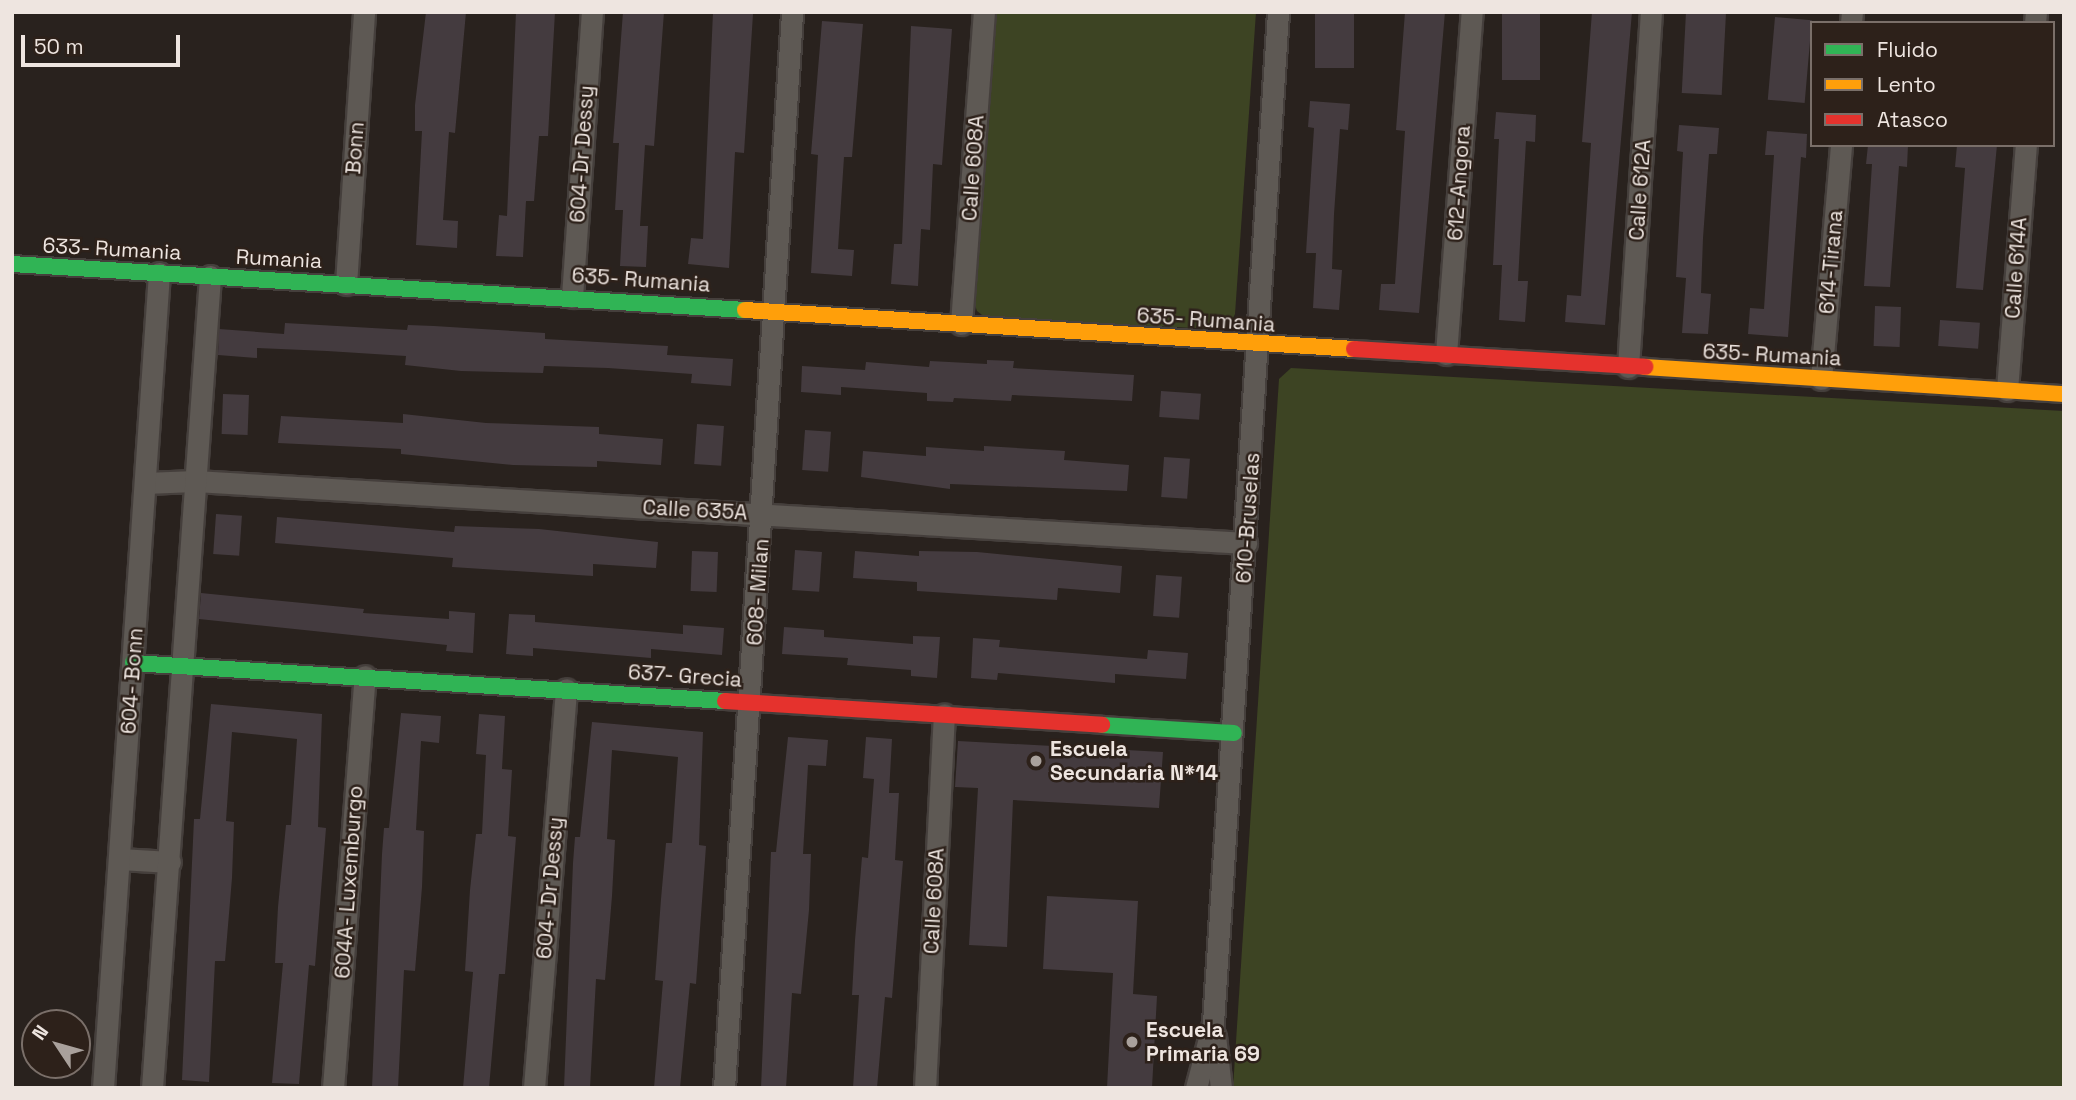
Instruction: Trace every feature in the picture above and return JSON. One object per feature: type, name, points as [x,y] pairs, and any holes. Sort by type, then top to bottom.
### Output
[{"type":"street","name":"Bonn","points":[[346,284],[364,12]]},
{"type":"street","name":"604-Dr Dessy","points":[[572,296],[592,12]]},
{"type":"street","name":"608- Milan","points":[[723,1088],[763,514],[792,12]]},
{"type":"street","name":"Calle 608A","points":[[961,324],[984,12]]},
{"type":"street","name":"610-Bruselas","points":[[1196,1088],[1213,1023],[1259,345],[1278,12]]},
{"type":"street","name":"612-Angora","points":[[1446,354],[1472,12]]},
{"type":"street","name":"Calle 612A","points":[[1628,368],[1651,12]]},
{"type":"street","name":"614-Tirana","points":[[1821,379],[1841,147]]},
{"type":"street","name":"Calle 614A","points":[[2007,390],[2025,147]]},
{"type":"street","name":"633- Rumania","points":[[12,264],[210,276]]},
{"type":"street","name":"604- Bonn","points":[[103,1088],[159,273]]},
{"type":"street","name":"Rumania","points":[[210,276],[346,284]]},
{"type":"street","points":[[152,1088],[210,276]]},
{"type":"street","name":"635- Rumania","points":[[346,284],[572,296],[1259,345],[1446,354],[1628,368],[2064,394]]},
{"type":"street","name":"Calle 635A","points":[[145,483],[195,481],[1246,543]]},
{"type":"street","name":"637- Grecia","points":[[133,663],[182,663],[1234,733]]},
{"type":"street","name":"604A- Luxemburgo","points":[[333,1088],[365,676]]},
{"type":"street","name":"604- Dr Dessy","points":[[534,1088],[566,689]]},
{"type":"street","name":"Calle 608A","points":[[925,1088],[944,714]]},
{"type":"street","points":[[120,859],[170,862]]},
{"type":"street","name":"610-Bruselas","points":[[1213,1023],[1221,1088]]},
{"type":"green space","points":[[994,12],[1256,12],[1235,314],[1230,324],[1216,329],[986,318],[977,311],[972,297]]},
{"type":"green space","points":[[1291,368],[2064,411],[2064,1088],[1233,1088],[1279,379]]},
{"type":"building","points":[[426,12],[466,12],[455,133],[449,132],[443,220],[458,221],[457,248],[416,245],[422,131],[415,131],[415,105]]},
{"type":"building","points":[[516,12],[555,12],[548,136],[539,136],[534,201],[526,201],[523,257],[496,256],[499,215],[507,216]]},
{"type":"building","points":[[623,12],[664,12],[654,146],[645,145],[640,226],[648,226],[646,267],[620,266],[623,210],[615,210],[619,143],[613,143]]},
{"type":"building","points":[[713,12],[753,14],[744,153],[735,152],[729,268],[688,264],[691,238],[703,239]]},
{"type":"building","points":[[1315,12],[1354,12],[1354,68],[1315,68]]},
{"type":"building","points":[[1405,12],[1445,12],[1419,313],[1379,310],[1381,284],[1395,284],[1405,131],[1396,130]]},
{"type":"building","points":[[1502,12],[1540,12],[1540,80],[1502,80]]},
{"type":"building","points":[[1592,12],[1632,12],[1605,325],[1565,322],[1567,295],[1581,296],[1591,143],[1582,142]]},
{"type":"building","points":[[1686,12],[1726,14],[1722,95],[1682,93]]},
{"type":"building","points":[[1775,17],[1812,20],[1805,103],[1768,100]]},
{"type":"building","points":[[822,21],[863,24],[852,157],[844,157],[838,249],[854,250],[852,276],[811,273],[818,155],[811,154]]},
{"type":"building","points":[[911,26],[952,29],[942,165],[933,164],[930,230],[921,229],[918,286],[891,284],[894,244],[902,244]]},
{"type":"building","points":[[1310,101],[1350,104],[1348,130],[1340,129],[1334,214],[1332,269],[1342,270],[1339,310],[1313,308],[1316,253],[1306,253],[1314,128],[1308,127]]},
{"type":"building","points":[[1496,112],[1536,115],[1535,142],[1526,141],[1518,281],[1528,281],[1525,322],[1499,320],[1502,265],[1493,265],[1499,139],[1494,139]]},
{"type":"building","points":[[1679,125],[1719,128],[1717,154],[1709,154],[1703,238],[1701,293],[1711,294],[1708,334],[1682,333],[1686,278],[1676,277],[1683,152],[1677,151]]},
{"type":"building","points":[[1767,131],[1807,134],[1806,158],[1801,157],[1788,337],[1748,334],[1750,308],[1764,309],[1774,155],[1765,155]]},
{"type":"building","points":[[1868,147],[1908,147],[1907,167],[1899,166],[1890,287],[1864,286],[1872,164],[1866,164]]},
{"type":"building","points":[[1957,147],[1997,147],[1983,290],[1956,288],[1965,168],[1955,167]]},
{"type":"building","points":[[1875,306],[1901,307],[1900,347],[1874,346]]},
{"type":"building","points":[[1940,320],[1980,323],[1978,349],[1938,346]]},
{"type":"building","points":[[285,323],[407,330],[408,325],[434,326],[545,333],[545,339],[668,346],[667,355],[733,359],[731,386],[691,383],[692,374],[544,366],[543,373],[461,371],[405,365],[406,356],[327,351],[257,348],[257,358],[218,355],[219,329],[284,334]]},
{"type":"building","points":[[987,360],[1014,361],[1013,368],[1134,375],[1132,401],[1012,395],[1011,401],[954,398],[953,402],[927,401],[927,393],[841,387],[841,395],[801,392],[802,366],[865,370],[866,362],[929,367],[930,361],[987,364]]},
{"type":"building","points":[[1161,391],[1201,394],[1199,420],[1159,417]]},
{"type":"building","points":[[223,394],[249,395],[248,435],[222,434]]},
{"type":"building","points":[[403,414],[486,423],[599,427],[599,434],[663,439],[661,465],[597,461],[597,467],[513,465],[401,454],[401,449],[278,443],[281,416],[403,423]]},
{"type":"building","points":[[697,424],[724,426],[721,466],[694,464]]},
{"type":"building","points":[[805,430],[831,432],[828,472],[802,470]]},
{"type":"building","points":[[984,446],[1065,451],[1064,460],[1129,465],[1127,491],[950,484],[950,489],[861,477],[863,451],[926,456],[926,447],[984,451]]},
{"type":"building","points":[[1164,457],[1190,459],[1187,499],[1161,497]]},
{"type":"building","points":[[216,514],[242,516],[239,556],[213,554]]},
{"type":"building","points":[[277,517],[454,532],[455,526],[539,529],[658,542],[656,568],[593,564],[593,576],[452,567],[453,558],[275,543]]},
{"type":"building","points":[[795,550],[822,552],[819,592],[792,590]]},
{"type":"building","points":[[692,551],[718,552],[717,592],[691,591]]},
{"type":"building","points":[[855,551],[919,556],[919,551],[977,552],[1122,566],[1120,593],[1058,588],[1057,600],[917,591],[917,582],[853,578]]},
{"type":"building","points":[[1156,575],[1182,577],[1179,618],[1153,616]]},
{"type":"building","points":[[201,593],[364,609],[363,613],[449,619],[449,611],[475,613],[473,653],[446,651],[447,645],[199,619]]},
{"type":"building","points":[[509,614],[535,615],[535,622],[683,634],[683,625],[724,628],[722,655],[651,649],[651,658],[533,648],[533,656],[506,654]]},
{"type":"building","points":[[784,627],[824,630],[824,637],[913,644],[913,636],[940,637],[937,678],[911,676],[911,670],[847,665],[848,658],[782,654]]},
{"type":"building","points":[[973,638],[1000,640],[999,647],[1147,659],[1148,650],[1188,653],[1186,679],[1115,674],[1115,683],[998,673],[997,680],[971,678]]},
{"type":"building","points":[[211,704],[322,714],[318,827],[326,828],[315,966],[309,965],[299,1084],[272,1083],[283,963],[275,963],[278,907],[286,825],[291,825],[297,739],[232,732],[226,821],[234,822],[232,878],[225,961],[215,961],[209,1082],[182,1080],[194,819],[200,819]]},
{"type":"building","points":[[401,713],[441,716],[439,743],[421,741],[416,830],[424,831],[422,887],[415,971],[404,970],[398,1088],[372,1088],[384,828],[389,828]]},
{"type":"building","points":[[479,714],[505,716],[502,769],[512,770],[508,836],[516,837],[505,974],[499,974],[489,1088],[463,1088],[473,972],[465,971],[470,890],[476,834],[482,834],[486,755],[476,754]]},
{"type":"building","points":[[592,722],[703,732],[699,845],[706,846],[696,984],[690,983],[680,1088],[654,1088],[663,981],[655,980],[666,843],[672,843],[678,757],[612,750],[607,839],[615,840],[612,896],[605,980],[596,979],[590,1088],[564,1088],[573,863],[575,837],[580,837]]},
{"type":"building","points":[[788,737],[828,740],[826,766],[808,765],[803,854],[811,854],[809,910],[801,994],[792,993],[786,1088],[761,1088],[771,852],[776,852]]},
{"type":"building","points":[[866,737],[892,739],[889,793],[899,793],[895,860],[903,861],[892,998],[885,997],[877,1088],[853,1088],[859,995],[852,995],[855,940],[862,857],[868,858],[874,779],[863,778]]},
{"type":"building","points":[[958,741],[1163,752],[1159,808],[1013,800],[1007,947],[969,945],[978,788],[955,787]]},
{"type":"building","points":[[1047,896],[1138,901],[1133,994],[1157,996],[1152,1088],[1107,1088],[1113,973],[1043,969]]},
{"type":"traffic: fast","points":[[12,264],[745,310]]},
{"type":"traffic: fast","points":[[133,663],[725,701]]},
{"type":"traffic: fast","points":[[1102,725],[1234,733]]},
{"type":"traffic: slow","points":[[745,310],[1354,349]]},
{"type":"traffic: slow","points":[[1645,367],[2064,394]]},
{"type":"traffic: jam","points":[[1354,349],[1645,367]]},
{"type":"traffic: jam","points":[[725,701],[1102,725]]},
{"type":"place","name":"Escuela Secundaria N*14","points":[[1036,761]]},
{"type":"place","name":"Escuela Primaria 69","points":[[1132,1042]]}]
